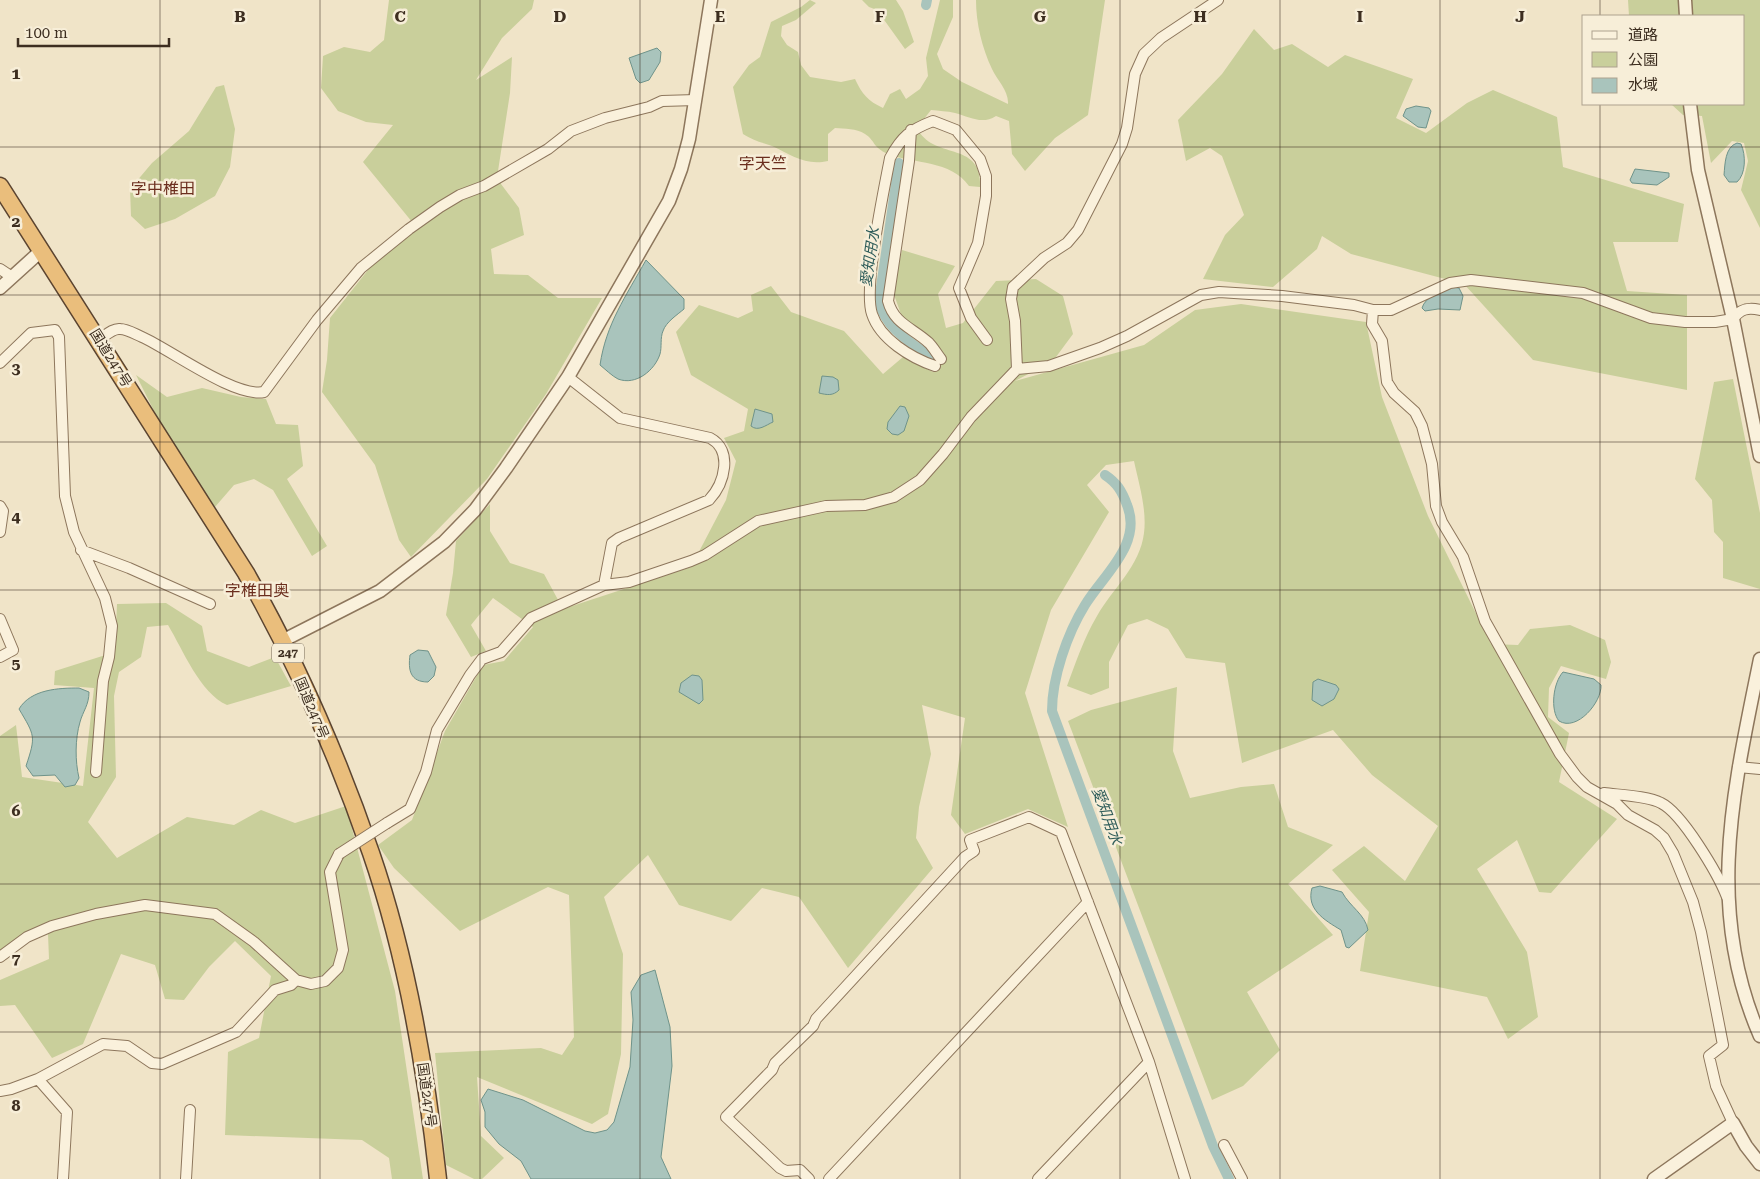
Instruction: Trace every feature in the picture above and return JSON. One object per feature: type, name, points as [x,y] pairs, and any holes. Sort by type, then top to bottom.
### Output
[{"type":"highway","name":"国道247号","points":[[0,186],[100,339],[246,573],[282,641],[347,788],[371,854],[404,974],[421,1052],[438,1179]]},
{"type":"street","points":[[282,641],[380,591],[444,542],[474,510],[506,468],[568,376],[669,201],[687,147],[711,0]]},
{"type":"street","points":[[1017,369],[1015,321],[1011,299],[1013,287],[1030,270],[1075,236],[1122,144],[1127,128],[1135,74],[1144,54],[1161,38],[1218,0]]},
{"type":"street","points":[[1685,0],[1686,15]]},
{"type":"street","points":[[100,339],[114,330],[126,331],[164,347],[196,368],[235,387],[247,392],[264,392],[269,388],[317,320],[361,268],[408,229],[440,206],[460,194],[484,186],[548,149],[571,132],[606,118],[649,107],[662,101],[696,100]]},
{"type":"street","points":[[1690,105],[1698,170],[1733,319],[1760,456]]},
{"type":"street","points":[[911,130],[909,161],[888,301],[894,316],[905,327],[929,343],[938,362],[922,362],[892,342],[878,327],[869,302],[890,158],[898,143],[911,130],[933,121],[956,130],[980,159],[986,176],[982,220],[976,250],[959,288],[971,318],[987,340]]},
{"type":"street","points":[[0,288],[42,250]]},
{"type":"street","points":[[0,270],[12,277]]},
{"type":"street","points":[[0,957],[27,938],[60,923],[145,905],[215,914],[240,931],[296,980],[311,984],[325,981],[332,976],[342,959],[342,935],[330,872],[339,854],[410,809],[426,772],[437,730],[456,694],[482,659],[501,652],[531,618],[604,585],[629,582],[691,561],[705,555],[758,521],[826,506],[865,505],[894,497],[920,480],[943,454],[971,416],[1017,369],[1049,366],[1100,348],[1127,336],[1201,295],[1219,292],[1282,296],[1354,305],[1373,310],[1391,310],[1450,283],[1471,280],[1583,293],[1651,318],[1685,322],[1715,322],[1733,319],[1738,312],[1745,309],[1760,310]]},
{"type":"street","points":[[1373,310],[1372,324],[1382,341],[1387,382],[1394,392],[1415,412],[1422,426],[1432,464],[1436,506],[1442,522],[1463,557],[1485,621],[1560,754],[1577,777],[1587,787],[1618,804],[1628,815],[1655,830],[1664,838],[1673,853],[1693,902],[1701,932],[1723,1045],[1710,1056],[1716,1086],[1733,1123],[1746,1146],[1760,1164]]},
{"type":"street","points":[[0,363],[31,333],[55,330],[59,336],[64,486],[70,519],[81,550],[105,598],[112,626],[109,657],[103,681],[96,772]]},
{"type":"street","points":[[568,376],[620,418],[710,438],[719,442],[725,457],[719,490],[709,500],[619,538],[612,543],[604,585]]},
{"type":"street","points":[[0,506],[3,511],[0,532]]},
{"type":"street","points":[[81,550],[146,575],[210,604]]},
{"type":"street","points":[[0,619],[13,650],[0,657]]},
{"type":"street","points":[[1760,659],[1738,767],[1730,820],[1727,863],[1729,902],[1736,957],[1746,998],[1760,1036]]},
{"type":"street","points":[[1738,767],[1760,769]]},
{"type":"street","points":[[1598,792],[1659,802],[1673,810],[1717,878],[1729,902]]},
{"type":"street","points":[[809,1179],[800,1170],[786,1171],[780,1168],[726,1117],[772,1070],[775,1062],[813,1026],[816,1018],[965,857],[974,851],[970,840],[1029,818],[1061,832],[1149,1062],[1185,1179]]},
{"type":"street","points":[[829,1179],[1088,902]]},
{"type":"street","points":[[0,1091],[12,1089],[38,1079],[103,1044],[127,1046],[152,1063],[162,1064],[236,1032],[275,990],[291,985],[296,980]]},
{"type":"street","points":[[1038,1179],[1149,1062]]},
{"type":"street","points":[[38,1079],[66,1112],[63,1179]]},
{"type":"street","points":[[186,1179],[190,1110]]},
{"type":"street","points":[[1654,1179],[1733,1123]]},
{"type":"street","points":[[1224,1145],[1242,1179]]},
{"type":"green space","points":[[389,0],[534,0],[532,9],[502,38],[476,80],[512,57],[510,93],[498,171],[501,184],[519,208],[524,235],[491,249],[494,274],[528,275],[558,298],[602,298],[546,394],[487,479],[411,557],[399,540],[375,465],[322,392],[327,360],[330,318],[383,251],[417,228],[363,162],[393,125],[366,122],[338,111],[321,88],[323,56],[344,47],[370,52],[384,40]]},
{"type":"green space","points":[[810,0],[816,3],[796,20],[782,26],[781,36],[787,45],[798,52],[801,65],[810,77],[841,82],[855,79],[866,96],[873,103],[883,108],[890,94],[900,89],[906,99],[920,89],[928,76],[926,58],[940,0],[953,0],[953,17],[937,54],[943,69],[962,82],[1008,104],[1007,95],[988,61],[978,26],[976,0],[1105,0],[1088,115],[1055,138],[1025,171],[1012,154],[1009,121],[996,116],[991,119],[981,120],[952,112],[931,110],[917,128],[924,138],[934,145],[966,156],[974,163],[979,172],[980,187],[969,186],[952,171],[942,167],[888,154],[879,149],[865,134],[850,129],[835,128],[828,134],[828,161],[812,162],[799,159],[743,134],[733,87],[749,65],[760,57],[771,22],[801,7]]},
{"type":"green space","points":[[862,0],[896,0],[903,11],[914,42],[905,49],[877,10],[869,7]]},
{"type":"green space","points":[[1628,0],[1760,0],[1760,228],[1741,190],[1748,161],[1744,143],[1732,141],[1711,163],[1702,116],[1683,115],[1672,105],[1745,105],[1745,15],[1629,15]]},
{"type":"green space","points":[[1254,29],[1274,50],[1292,44],[1328,67],[1345,55],[1413,79],[1396,118],[1426,133],[1467,103],[1493,90],[1557,117],[1563,167],[1684,204],[1678,242],[1613,242],[1627,291],[1687,295],[1687,390],[1533,360],[1464,284],[1351,254],[1322,236],[1317,249],[1273,287],[1203,279],[1225,235],[1244,215],[1222,156],[1210,148],[1186,161],[1178,120],[1222,74]]},
{"type":"green space","points":[[224,85],[235,129],[230,167],[215,196],[175,219],[145,229],[131,216],[130,189],[152,163],[189,131],[216,87]]},
{"type":"green space","points":[[902,250],[955,266],[938,294],[946,328],[963,323],[996,281],[1036,279],[1063,296],[1073,334],[1053,361],[1015,381],[1144,345],[1195,310],[1241,304],[1366,322],[1382,397],[1428,516],[1491,644],[1518,645],[1530,629],[1570,625],[1605,640],[1611,662],[1606,679],[1561,666],[1549,688],[1548,717],[1569,733],[1559,782],[1617,819],[1551,893],[1539,892],[1517,840],[1477,869],[1527,952],[1538,1017],[1508,1039],[1487,997],[1360,971],[1369,912],[1332,870],[1364,846],[1405,881],[1438,826],[1372,775],[1333,730],[1242,763],[1225,663],[1186,658],[1168,629],[1147,619],[1128,625],[1109,662],[1109,688],[1091,695],[1067,686],[1092,624],[1132,566],[1144,533],[1143,506],[1134,461],[1106,465],[1087,485],[1109,512],[1051,610],[1025,693],[1068,827],[1028,809],[965,834],[951,815],[965,718],[922,705],[931,754],[919,807],[916,838],[933,868],[848,968],[799,897],[762,888],[731,921],[679,905],[648,855],[604,897],[623,954],[621,1054],[608,1114],[592,1124],[477,1077],[481,1136],[504,1158],[482,1179],[474,1179],[446,1165],[435,1053],[541,1048],[562,1055],[574,1037],[569,895],[548,887],[460,931],[394,868],[378,845],[412,820],[445,731],[483,665],[504,661],[533,627],[493,598],[471,625],[486,651],[471,657],[446,615],[456,541],[490,504],[490,531],[510,563],[544,574],[563,609],[691,567],[726,500],[736,461],[724,438],[744,431],[748,409],[691,375],[676,332],[699,305],[738,318],[753,311],[751,295],[771,286],[791,312],[844,331],[883,374],[903,357],[933,372],[945,359],[902,317],[893,292]]},
{"type":"green space","points":[[136,375],[167,397],[202,388],[241,397],[266,399],[276,424],[298,425],[303,466],[287,479],[327,546],[312,556],[273,490],[254,479],[234,485],[215,507],[164,431]]},
{"type":"green space","points":[[1733,379],[1760,513],[1760,589],[1723,578],[1723,542],[1714,532],[1712,500],[1695,479],[1714,382]]},
{"type":"green space","points":[[166,603],[202,626],[207,651],[249,667],[275,657],[291,686],[227,705],[208,691],[200,681],[168,625],[147,627],[141,657],[119,672],[114,696],[116,777],[88,822],[117,858],[187,817],[234,825],[261,810],[295,823],[346,806],[395,991],[423,1179],[392,1179],[389,1158],[362,1140],[225,1135],[228,1052],[259,1038],[271,976],[235,941],[209,967],[184,1000],[165,999],[155,965],[121,954],[83,1044],[52,1058],[15,1005],[0,1006],[0,980],[49,959],[48,934],[0,951],[0,736],[16,725],[22,777],[83,786],[94,688],[54,685],[55,671],[115,652],[117,604]]},
{"type":"green space","points":[[1177,687],[1173,751],[1190,798],[1241,787],[1274,784],[1288,827],[1333,845],[1288,884],[1333,935],[1247,992],[1280,1050],[1243,1086],[1212,1100],[1068,721],[1091,710]]},
{"type":"water","points":[[657,48],[661,52],[660,62],[649,80],[640,83],[636,79],[629,58]]},
{"type":"water","points":[[1416,106],[1429,108],[1431,111],[1426,128],[1418,127],[1403,116],[1406,109]]},
{"type":"water","points":[[1737,143],[1741,144],[1743,148],[1744,169],[1737,182],[1729,182],[1724,175],[1725,161],[1730,148]]},
{"type":"water","points":[[1635,169],[1669,173],[1669,177],[1657,185],[1632,183],[1630,180]]},
{"type":"water","points":[[646,260],[684,299],[684,309],[664,328],[660,354],[654,366],[644,375],[625,381],[616,378],[600,365],[612,323]]},
{"type":"water","points":[[1453,287],[1459,288],[1463,296],[1460,310],[1438,309],[1425,311],[1422,308],[1430,297]]},
{"type":"water","points":[[822,376],[833,377],[838,380],[839,390],[830,394],[819,393]]},
{"type":"water","points":[[900,406],[905,407],[909,416],[904,431],[898,435],[892,434],[887,429],[888,422]]},
{"type":"water","points":[[755,409],[772,414],[773,422],[759,428],[751,426]]},
{"type":"water","points":[[418,650],[428,651],[436,667],[434,676],[428,682],[417,680],[410,670],[410,655]]},
{"type":"water","points":[[1563,672],[1594,679],[1601,685],[1597,699],[1587,714],[1573,722],[1566,723],[1559,721],[1554,710],[1555,689]]},
{"type":"water","points":[[692,675],[699,676],[702,680],[703,700],[699,704],[679,692],[681,683]]},
{"type":"water","points":[[1318,679],[1336,685],[1339,689],[1334,699],[1322,706],[1312,700],[1313,682]]},
{"type":"water","points":[[79,688],[89,692],[76,743],[79,778],[75,785],[65,787],[55,775],[33,776],[26,766],[32,736],[19,709],[31,697],[46,691]]},
{"type":"water","points":[[1320,886],[1342,892],[1364,919],[1368,930],[1349,948],[1346,947],[1341,930],[1323,918],[1314,908],[1311,895],[1312,888]]},
{"type":"water","points":[[655,970],[670,1027],[672,1066],[661,1157],[671,1179],[531,1179],[521,1161],[499,1144],[485,1127],[485,1112],[481,1100],[488,1089],[523,1100],[585,1131],[595,1133],[607,1130],[614,1122],[630,1067],[633,1020],[631,992],[641,975]]},
{"type":"waterway","name":"愛知用水","points":[[926,5],[927,0]]},
{"type":"waterway","name":"愛知用水","points":[[899,163],[879,301],[888,321],[894,329],[937,361]]},
{"type":"waterway","name":"愛知用水","points":[[1105,475],[1116,484],[1125,500],[1131,519],[1130,533],[1119,558],[1085,605],[1072,629],[1058,671],[1052,711],[1213,1146],[1229,1179]]},
{"type":"district","name":"字天竺","points":[[763,163]]},
{"type":"district","name":"字中椎田","points":[[163,188]]},
{"type":"district","name":"字椎田奥","points":[[257,590]]}]
